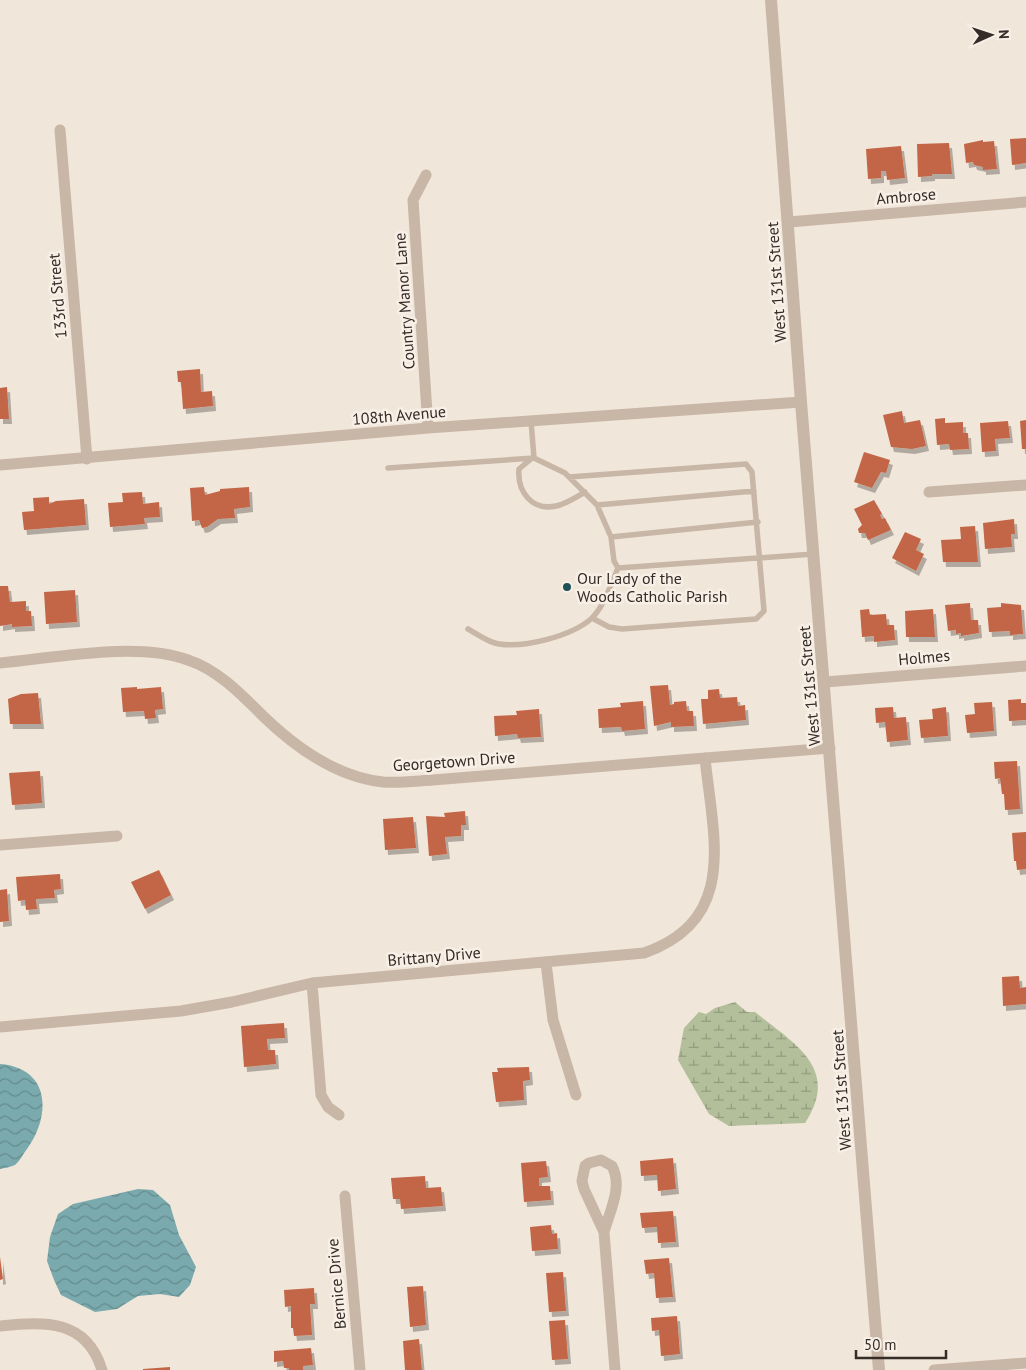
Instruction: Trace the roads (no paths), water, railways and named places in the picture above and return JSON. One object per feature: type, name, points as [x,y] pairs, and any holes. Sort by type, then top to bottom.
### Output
[{"type":"street","name":"West 131st Street","points":[[771,0],[801,402],[879,1370]]},
{"type":"street","name":"133rd Street","points":[[60,130],[87,459]]},
{"type":"street","name":"Country Manor Lane","points":[[426,175],[413,200],[428,428]]},
{"type":"street","name":"Ambrose","points":[[789,222],[1026,202]]},
{"type":"street","name":"108th Avenue","points":[[0,465],[87,459],[428,428],[801,402]]},
{"type":"street","points":[[929,492],[1026,485]]},
{"type":"street","name":"Georgetown Drive","points":[[0,663],[128,652],[160,653],[188,660],[222,678],[288,739],[304,751],[344,772],[383,782],[432,780],[830,748]]},
{"type":"street","name":"Holmes","points":[[825,682],[1026,666]]},
{"type":"street","name":"Brittany Drive","points":[[0,1027],[181,1011],[232,1002],[289,986],[644,953],[667,945],[685,931],[697,917],[712,883],[715,861],[705,758]]},
{"type":"street","points":[[0,845],[117,836]]},
{"type":"street","points":[[546,962],[556,1035],[576,1095]]},
{"type":"street","points":[[312,983],[321,1095],[328,1107],[339,1115]]},
{"type":"street","points":[[604,1232],[617,1182],[612,1166],[601,1160],[585,1166],[582,1181],[604,1232],[615,1370]]},
{"type":"street","name":"Bernice Drive","points":[[345,1196],[360,1370]]},
{"type":"street","points":[[0,1326],[45,1323],[68,1328],[91,1346],[102,1370]]},
{"type":"street","points":[[934,1370],[1026,1363]]},
{"type":"lane","points":[[531,421],[534,458]]},
{"type":"lane","points":[[534,458],[519,469],[518,477],[523,494],[534,505],[558,506],[585,492]]},
{"type":"lane","points":[[388,468],[534,458],[569,477],[597,505],[611,537],[614,561],[618,568]]},
{"type":"lane","points":[[569,477],[746,464],[752,472],[761,556],[764,611],[756,620],[622,629],[610,627],[592,618]]},
{"type":"lane","points":[[597,505],[754,491]]},
{"type":"lane","points":[[611,537],[758,522]]},
{"type":"lane","points":[[618,568],[761,556],[814,554]]},
{"type":"lane","points":[[468,629],[498,644],[532,643],[572,630],[592,618],[618,568]]},
{"type":"water","points":[[0,1064],[17,1067],[29,1074],[37,1084],[42,1096],[42,1109],[35,1136],[20,1159],[15,1165],[0,1169]]},
{"type":"water","points":[[138,1189],[153,1190],[170,1205],[179,1235],[196,1267],[190,1285],[179,1297],[160,1294],[138,1296],[117,1309],[95,1312],[61,1295],[47,1261],[50,1237],[58,1214],[73,1204]]},
{"type":"place","name":"Our Lady of the Woods Catholic Parish","points":[[567,587]]}]
